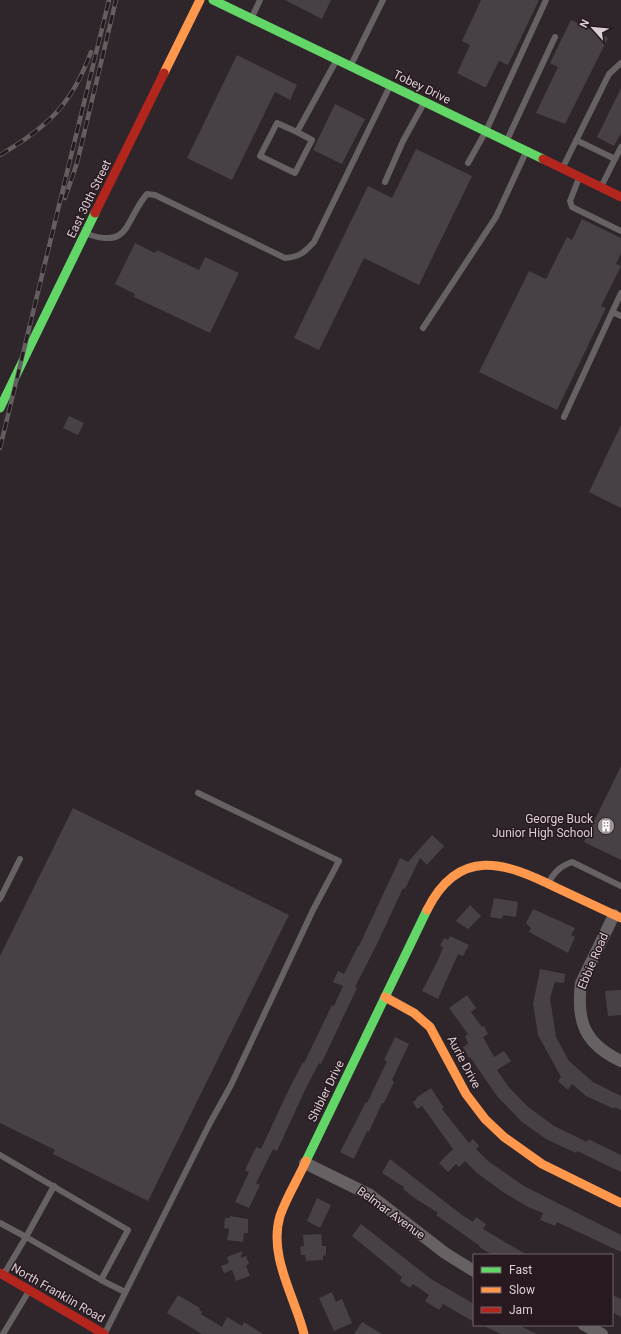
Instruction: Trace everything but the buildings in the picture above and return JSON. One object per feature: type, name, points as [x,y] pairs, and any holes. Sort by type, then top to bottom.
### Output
[{"type":"street","name":"East 30th Street","points":[[0,408],[200,0]]},
{"type":"street","name":"Tobey Drive","points":[[213,0],[621,197]]},
{"type":"street","name":"Shibler Drive","points":[[304,1334],[300,1317],[278,1256],[276,1234],[282,1209],[385,997],[436,895],[442,886],[458,874],[476,866],[497,864],[517,869],[617,917]]},
{"type":"street","name":"Ebbie Road","points":[[617,917],[582,983],[579,993],[579,1009],[583,1024],[593,1042],[602,1051],[621,1062]]},
{"type":"street","name":"Aurie Drive","points":[[385,997],[414,1013],[430,1027],[466,1094],[485,1119],[504,1137],[538,1162],[621,1203]]},
{"type":"street","name":"Belmar Avenue","points":[[305,1163],[370,1195],[445,1253],[473,1270]]},
{"type":"street","name":"North Franklin Road","points":[[2,1274],[104,1334]]},
{"type":"street","points":[[586,1326],[602,1334]]},
{"type":"lane","points":[[251,18],[260,0]]},
{"type":"lane","points":[[350,66],[383,0]]},
{"type":"lane","points":[[468,163],[486,131],[546,0]]},
{"type":"lane","points":[[506,141],[555,37]]},
{"type":"lane","points":[[297,132],[337,60]]},
{"type":"lane","points":[[562,168],[609,74],[621,63]]},
{"type":"lane","points":[[86,234],[102,239],[112,239],[122,234],[138,206],[147,194],[155,195],[285,258],[296,257],[303,254],[314,242],[390,85]]},
{"type":"lane","points":[[384,182],[403,141],[425,102]]},
{"type":"lane","points":[[277,123],[297,132],[312,140],[296,173],[260,156],[277,123]]},
{"type":"lane","points":[[576,140],[615,159]]},
{"type":"lane","points":[[601,187],[621,147]]},
{"type":"lane","points":[[423,328],[496,217],[526,151]]},
{"type":"lane","points":[[580,177],[572,192],[570,201],[572,207],[621,231]]},
{"type":"lane","points":[[564,417],[621,293]]},
{"type":"lane","points":[[612,312],[621,316]]},
{"type":"lane","points":[[104,1334],[210,1123],[231,1085],[313,910],[339,861],[198,793]]},
{"type":"lane","points":[[0,898],[20,859]]},
{"type":"lane","points":[[549,884],[554,874],[563,865],[572,862],[621,886]]},
{"type":"lane","points":[[0,1155],[128,1230],[101,1280]]},
{"type":"lane","points":[[2,1274],[26,1237],[54,1186]]},
{"type":"lane","points":[[0,1223],[125,1292]]},
{"type":"lane","points":[[3,1334],[30,1290]]},
{"type":"railway","points":[[0,448],[109,0]]},
{"type":"railway","points":[[65,198],[77,163],[116,0]]},
{"type":"railway","points":[[0,155],[17,145],[45,124],[67,100],[76,86],[91,52]]},
{"type":"traffic: fast","points":[[213,0],[543,159]]},
{"type":"traffic: fast","points":[[0,408],[95,213]]},
{"type":"traffic: fast","points":[[306,1161],[427,910]]},
{"type":"traffic: slow","points":[[164,73],[200,0]]},
{"type":"traffic: slow","points":[[427,910],[440,890],[454,876],[468,868],[484,865],[519,871],[621,918]]},
{"type":"traffic: slow","points":[[385,997],[414,1013],[430,1027],[466,1094],[485,1119],[504,1137],[542,1164],[621,1203]]},
{"type":"traffic: slow","points":[[304,1334],[280,1261],[277,1246],[277,1231],[280,1216],[306,1161]]},
{"type":"traffic: jam","points":[[95,213],[164,73]]},
{"type":"traffic: jam","points":[[543,159],[621,197]]},
{"type":"traffic: jam","points":[[0,1273],[104,1334]]},
{"type":"place","name":"George Buck Junior High School","points":[[606,826]]}]
